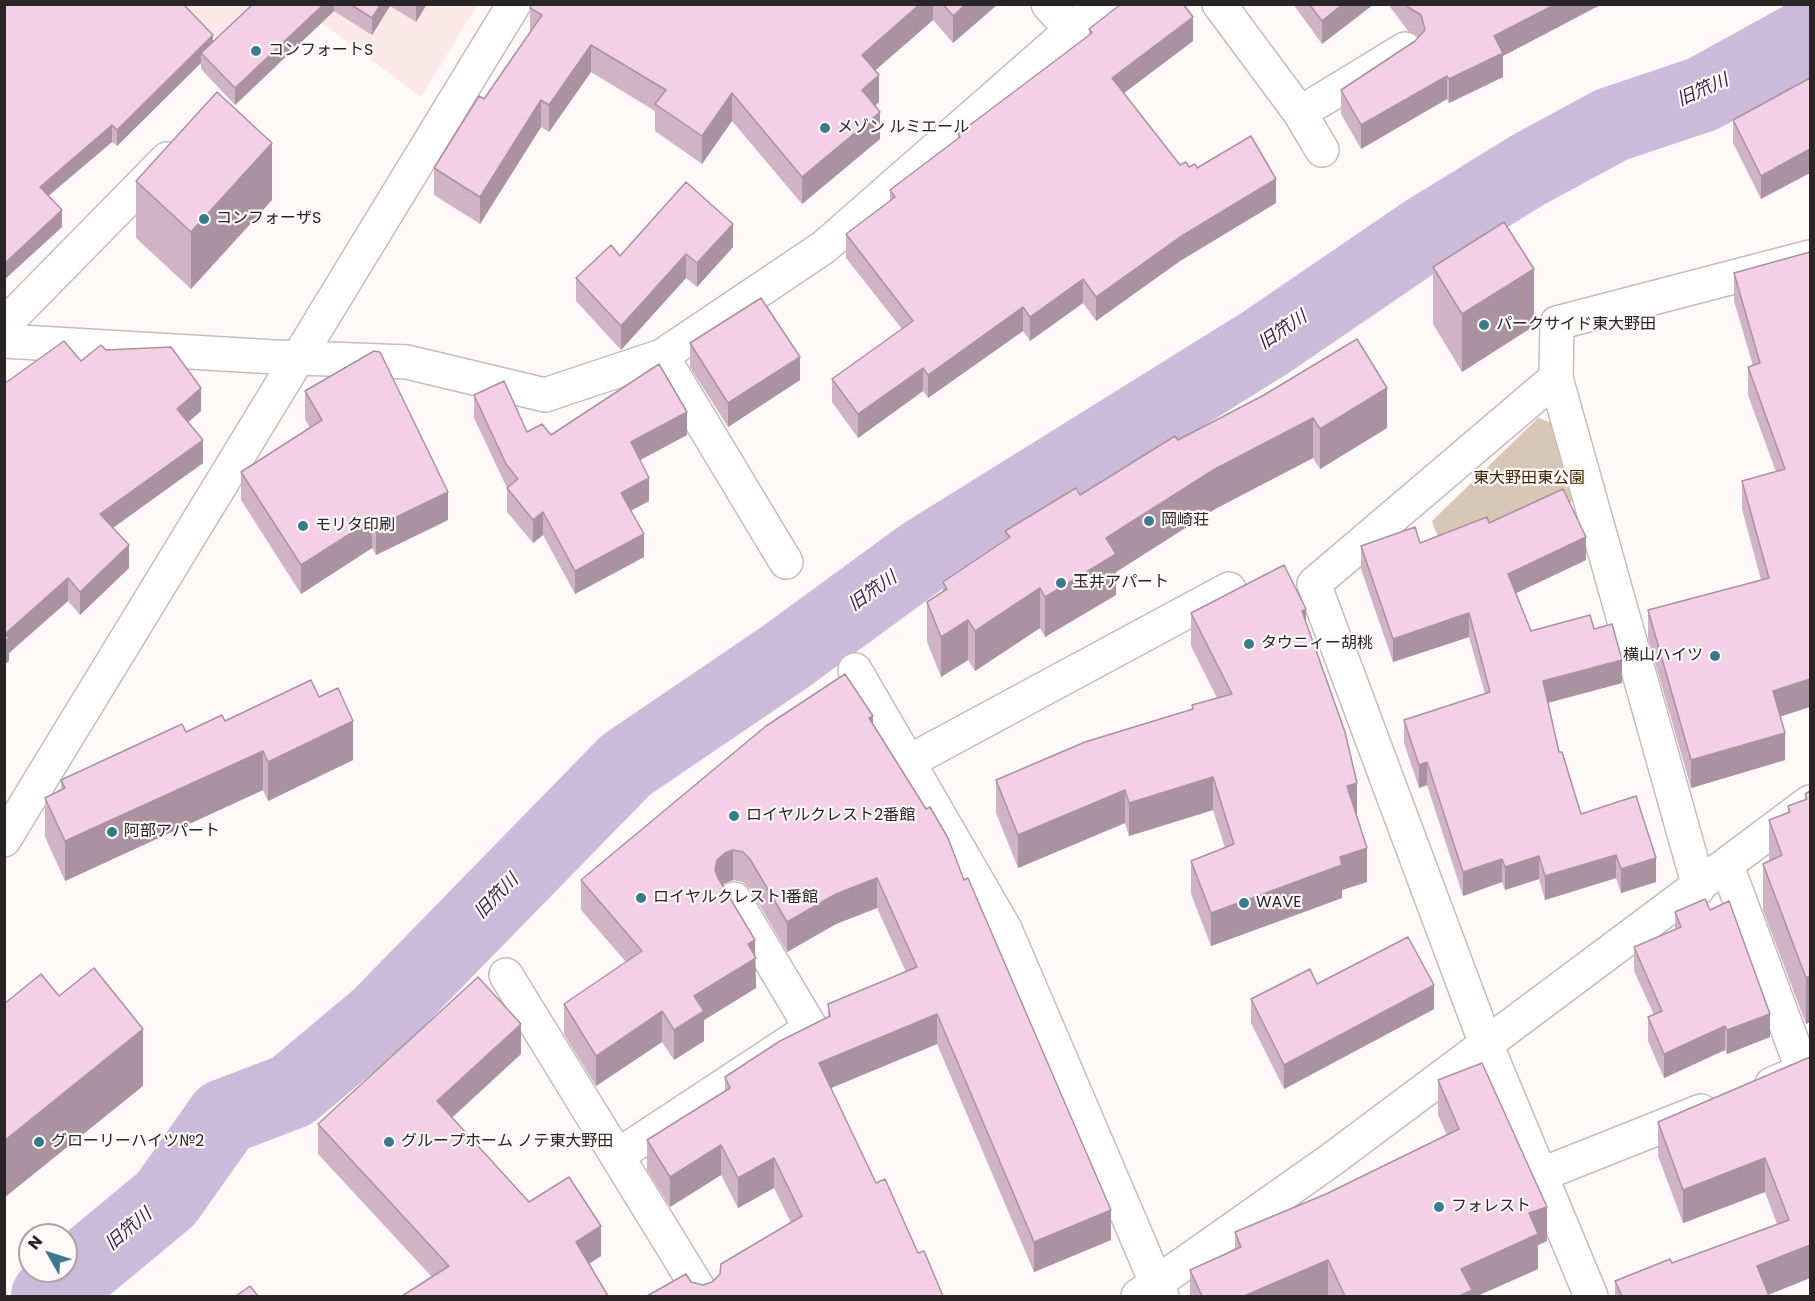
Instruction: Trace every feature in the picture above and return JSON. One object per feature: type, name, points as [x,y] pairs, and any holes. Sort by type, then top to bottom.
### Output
[{"type":"street","points":[[4,840],[514,4]]},
{"type":"street","points":[[1048,4],[1071,30]]},
{"type":"street","points":[[4,341],[299,359],[408,362],[545,395],[662,356],[824,247],[1101,4]]},
{"type":"street","points":[[1219,4],[1300,112],[1322,150]]},
{"type":"street","points":[[1300,112],[1405,49]]},
{"type":"street","points":[[4,326],[192,134]]},
{"type":"street","points":[[1699,887],[1557,378],[1557,323],[1808,264]]},
{"type":"street","points":[[662,356],[786,562]]},
{"type":"street","points":[[1557,378],[1314,584],[1486,1044],[1591,1296]]},
{"type":"street","points":[[910,761],[1229,589]]},
{"type":"street","points":[[855,670],[910,761],[1005,929],[1153,1292],[1810,802]]},
{"type":"street","points":[[1540,1175],[1803,1071],[1727,866]]},
{"type":"street","points":[[617,1156],[811,1028],[734,899]]},
{"type":"street","points":[[506,975],[703,1296]]},
{"type":"shaded area","points":[[181,5],[260,5],[219,43]]},
{"type":"shaded area","points":[[298,5],[477,5],[421,97]]},
{"type":"green space","name":"東大野田東公園","points":[[1538,418],[1555,424],[1576,500],[1444,554],[1432,521]]},
{"type":"building","points":[[4,4],[183,4],[213,35],[117,130],[112,125],[40,187],[62,210],[4,264]]},
{"type":"building","name":"コンフォートS","points":[[253,4],[324,4],[235,88],[201,53]]},
{"type":"building","points":[[350,4],[381,4],[372,18]]},
{"type":"building","points":[[532,4],[920,4],[862,55],[879,75],[862,90],[880,112],[802,177],[732,93],[702,136],[655,104],[666,90],[591,45],[549,105],[541,100],[480,197],[434,168],[479,96],[484,99],[542,15],[530,8]]},
{"type":"building","points":[[943,4],[966,4],[953,16]]},
{"type":"building","points":[[1121,4],[1183,4],[1193,17],[1112,78],[1180,165],[1186,162],[1189,167],[1195,164],[1197,168],[1251,136],[1276,179],[1180,237],[1096,297],[1083,279],[1030,317],[1023,307],[928,375],[923,368],[858,414],[832,379],[913,321],[846,234],[895,197],[890,190],[960,137],[958,134],[1092,33],[1089,29]]},
{"type":"building","points":[[1309,4],[1343,4],[1322,21]]},
{"type":"building","points":[[1406,4],[1556,4],[1494,36],[1503,53],[1449,79],[1447,76],[1361,125],[1341,90],[1415,41],[1425,30],[1421,15]]},
{"type":"building","points":[[1810,78],[1810,149],[1761,176],[1733,120]]},
{"type":"building","points":[[217,92],[272,143],[191,232],[136,181]]},
{"type":"building","points":[[686,182],[733,224],[697,263],[686,254],[621,326],[576,278],[611,245],[620,256]]},
{"type":"building","points":[[1504,222],[1534,269],[1462,314],[1433,267]]},
{"type":"building","points":[[1810,252],[1810,679],[1773,691],[1785,733],[1691,760],[1648,610],[1769,578],[1742,481],[1785,469],[1748,367],[1760,363],[1734,273]]},
{"type":"building","points":[[761,298],[800,357],[728,403],[690,343]]},
{"type":"building","points":[[1357,339],[1387,388],[1320,429],[1313,418],[1215,469],[1106,538],[1116,554],[1045,597],[1040,588],[975,631],[968,620],[941,637],[927,602],[947,589],[943,582],[1010,537],[1005,531],[1076,488],[1080,495],[1175,436],[1178,440],[1264,395]]},
{"type":"building","points":[[64,341],[81,361],[101,345],[106,350],[171,347],[201,388],[177,409],[203,440],[100,514],[129,545],[80,592],[68,578],[5,634],[9,638],[4,642],[4,384]]},
{"type":"building","points":[[374,351],[380,352],[448,492],[376,527],[372,520],[301,565],[241,472],[322,420],[305,391]]},
{"type":"building","points":[[659,364],[687,412],[631,442],[649,478],[621,493],[644,534],[575,571],[543,512],[533,520],[507,488],[518,479],[506,464],[474,395],[504,381],[527,432],[542,424],[551,435]]},
{"type":"building","points":[[1563,489],[1586,537],[1508,574],[1531,631],[1590,615],[1594,629],[1612,624],[1622,660],[1543,681],[1559,752],[1562,752],[1581,814],[1636,796],[1656,858],[1621,869],[1616,855],[1545,876],[1539,856],[1505,867],[1502,859],[1463,872],[1427,762],[1419,765],[1404,720],[1490,692],[1469,613],[1393,639],[1361,546],[1415,527],[1420,543],[1487,517],[1489,523]]},
{"type":"building","points":[[1284,565],[1306,609],[1302,611],[1345,732],[1357,783],[1347,786],[1367,848],[1340,857],[1342,865],[1211,913],[1191,861],[1234,844],[1213,777],[1129,803],[1125,790],[1018,835],[996,780],[1085,742],[1193,709],[1192,705],[1232,694],[1191,613]]},
{"type":"building","points":[[845,674],[873,716],[869,718],[926,809],[930,807],[948,838],[964,880],[968,878],[1111,1210],[1034,1242],[937,1014],[819,1063],[876,1183],[885,1179],[918,1253],[924,1251],[943,1296],[647,1296],[686,1274],[691,1282],[703,1285],[712,1282],[720,1274],[721,1264],[802,1216],[774,1158],[738,1178],[721,1145],[670,1177],[647,1140],[730,1088],[725,1077],[780,1041],[830,1016],[828,1004],[917,967],[877,878],[836,894],[787,922],[750,859],[743,852],[733,850],[717,860],[715,870],[755,940],[748,944],[756,958],[694,996],[704,1011],[674,1030],[662,1011],[596,1056],[564,1004],[642,951],[581,880],[766,726]]},
{"type":"building","points":[[311,680],[319,697],[338,688],[353,721],[268,762],[263,751],[65,841],[45,798],[65,788],[61,780],[182,724],[186,732],[222,715],[225,721]]},
{"type":"building","points":[[1810,791],[1810,976],[1806,978],[1763,864],[1782,855],[1769,820],[1790,812],[1788,806],[1807,799],[1805,794]]},
{"type":"building","points":[[1705,899],[1710,910],[1729,901],[1770,1014],[1727,1030],[1725,1026],[1664,1054],[1648,1017],[1662,1011],[1634,947],[1681,927],[1675,912]]},
{"type":"building","points":[[1408,937],[1434,985],[1284,1065],[1251,999],[1310,969],[1317,984]]},
{"type":"building","points":[[94,968],[143,1029],[4,1141],[4,1004],[41,974],[59,996]]},
{"type":"building","points":[[478,977],[521,1024],[437,1101],[529,1202],[569,1177],[601,1226],[576,1242],[608,1296],[402,1296],[449,1266],[318,1124]]},
{"type":"building","points":[[1810,1057],[1810,1245],[1757,1266],[1769,1296],[1622,1296],[1615,1281],[1670,1259],[1672,1263],[1789,1220],[1765,1158],[1683,1190],[1658,1122]]},
{"type":"building","points":[[1482,1063],[1547,1207],[1529,1213],[1538,1234],[1461,1269],[1472,1290],[1459,1296],[1345,1296],[1328,1260],[1244,1296],[1202,1296],[1190,1270],[1241,1247],[1235,1232],[1326,1194],[1459,1129],[1438,1080]]},
{"type":"building","points":[[250,1286],[258,1296],[236,1296]]},
{"type":"waterway","name":"旧笊川","points":[[49,1296],[166,1199],[224,1117],[292,1091],[380,1017],[626,765],[785,657],[923,556],[1265,343],[1429,231],[1528,170],[1611,125],[1703,94],[1810,35]]},
{"type":"place","name":"コンフォートS","points":[[256,51]]},
{"type":"place","name":"メゾン ルミエール","points":[[825,128]]},
{"type":"place","name":"コンフォーザS","points":[[204,219]]},
{"type":"place","name":"パークサイド東大野田","points":[[1484,325]]},
{"type":"place","name":"岡崎荘","points":[[1149,521]]},
{"type":"place","name":"モリタ印刷","points":[[303,526]]},
{"type":"place","name":"玉井アパート","points":[[1061,583]]},
{"type":"place","name":"タウニィー胡桃","points":[[1249,644]]},
{"type":"place","name":"横山ハイツ","points":[[1715,656]]},
{"type":"place","name":"ロイヤルクレスト2番館","points":[[734,816]]},
{"type":"place","name":"阿部アパート","points":[[112,832]]},
{"type":"place","name":"ロイヤルクレスト1番館","points":[[641,898]]},
{"type":"place","name":"WAVE","points":[[1244,903]]},
{"type":"place","name":"グローリーハイツ№2","points":[[39,1142]]},
{"type":"place","name":"グループホーム ノテ東大野田","points":[[389,1142]]},
{"type":"place","name":"フォレスト","points":[[1439,1207]]}]
